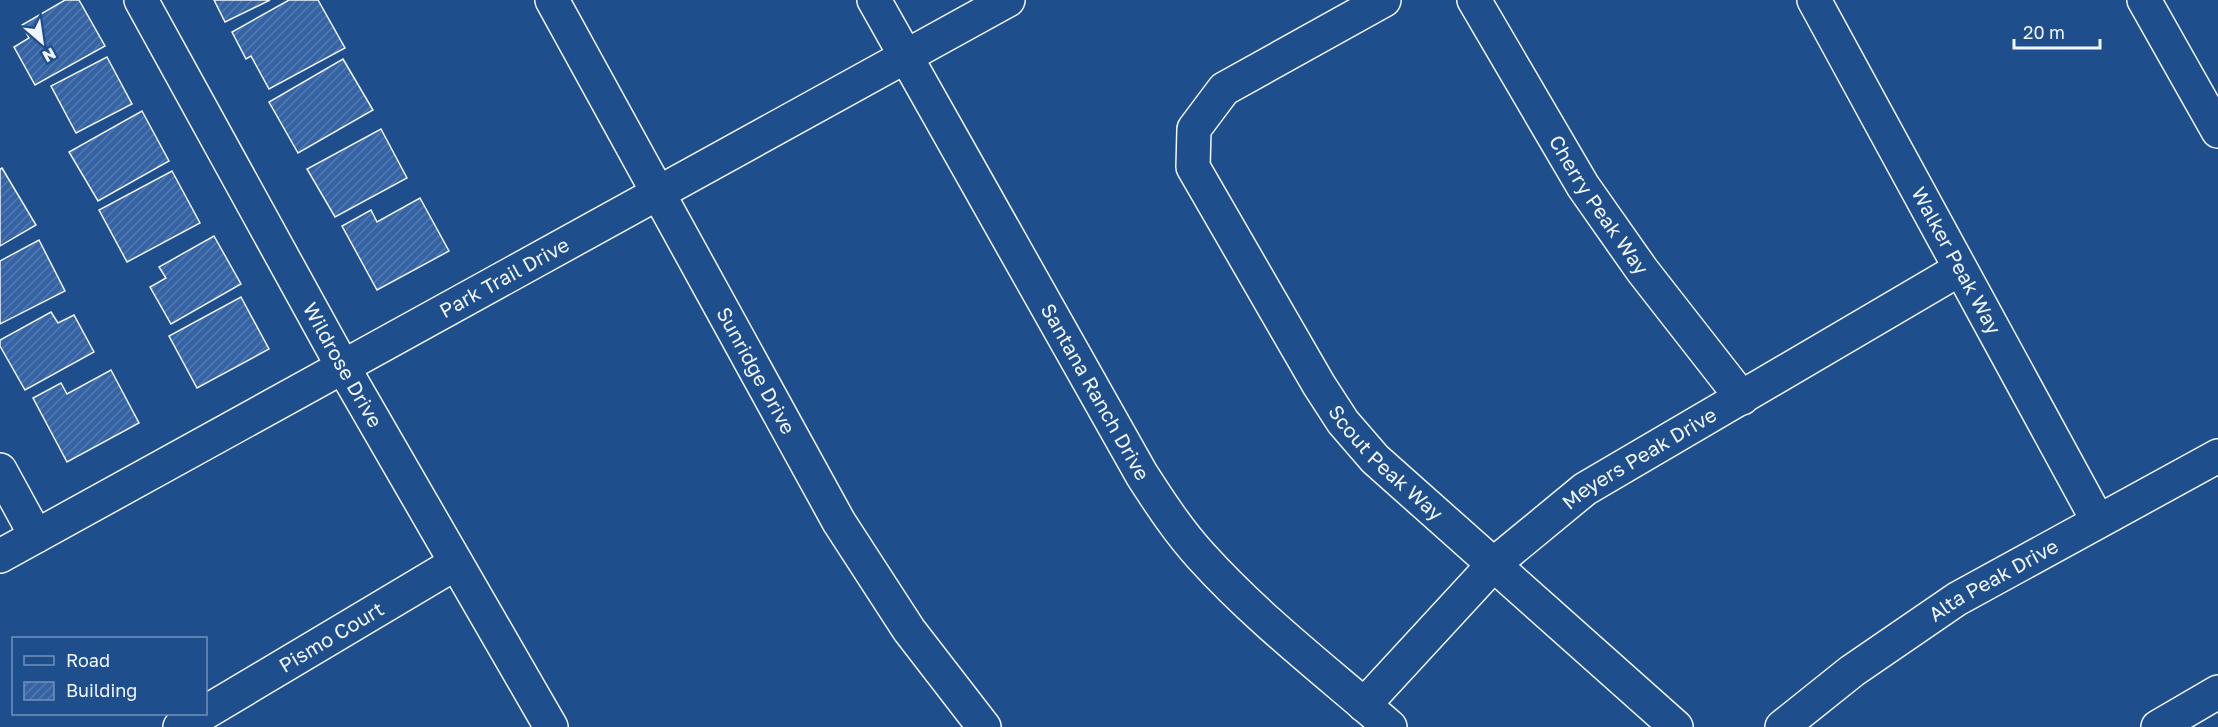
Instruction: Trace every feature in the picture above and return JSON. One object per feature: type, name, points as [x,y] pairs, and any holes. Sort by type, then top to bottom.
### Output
[{"type":"street","name":"Wildrose Drive","points":[[141,0],[343,367],[551,727]]},
{"type":"street","name":"Sunridge Drive","points":[[552,0],[839,522],[909,630],[984,727]]},
{"type":"street","name":"Santana Ranch Drive","points":[[874,0],[1136,465],[1166,511],[1200,555],[1239,596],[1390,727]]},
{"type":"street","name":"Park Trail Drive","points":[[0,556],[1008,0]]},
{"type":"street","name":"Scout Peak Way","points":[[1384,0],[1224,89],[1194,129],[1193,167],[1343,422],[1376,459],[1676,727]]},
{"type":"street","name":"Cherry Peak Way","points":[[1474,0],[1583,186],[1642,270],[1742,398]]},
{"type":"street","name":"Walker Peak Way","points":[[1814,0],[2098,521]]},
{"type":"street","points":[[2144,0],[2218,131]]},
{"type":"street","name":"Meyers Peak Drive","points":[[1364,705],[1494,564],[1585,489],[1960,269]]},
{"type":"street","name":"Alta Peak Drive","points":[[1782,727],[1852,671],[1957,599],[2218,456]]},
{"type":"street","points":[[0,470],[36,536]]},
{"type":"street","name":"Pismo Court","points":[[207,711],[456,563]]},
{"type":"street","points":[[2158,727],[2218,692]]},
{"type":"street","name":"Pismo Court","points":[[180,727],[201,715]]},
{"type":"building","points":[[65,0],[79,0],[105,46],[35,85],[14,47],[29,38],[22,25]]},
{"type":"building","points":[[214,0],[270,0],[225,22]]},
{"type":"building","points":[[289,0],[318,0],[345,48],[269,89],[251,56],[246,59],[232,32]]},
{"type":"building","points":[[107,57],[132,104],[76,133],[51,86]]},
{"type":"building","points":[[343,59],[373,110],[298,153],[269,102]]},
{"type":"building","points":[[142,111],[169,161],[98,201],[69,152]]},
{"type":"building","points":[[381,129],[407,178],[335,217],[307,169]]},
{"type":"building","points":[[2,168],[36,225],[0,246],[0,169]]},
{"type":"building","points":[[172,171],[200,223],[127,262],[99,210]]},
{"type":"building","points":[[420,198],[449,251],[377,290],[342,226],[371,210],[377,222]]},
{"type":"building","points":[[214,236],[241,284],[171,324],[150,287],[166,278],[159,267]]},
{"type":"building","points":[[39,240],[65,291],[0,324],[0,261]]},
{"type":"building","points":[[241,297],[269,349],[197,388],[169,336]]},
{"type":"building","points":[[51,312],[58,323],[74,315],[94,352],[25,390],[0,346],[0,340]]},
{"type":"building","points":[[111,370],[139,423],[67,462],[33,398],[61,383],[67,394]]}]
